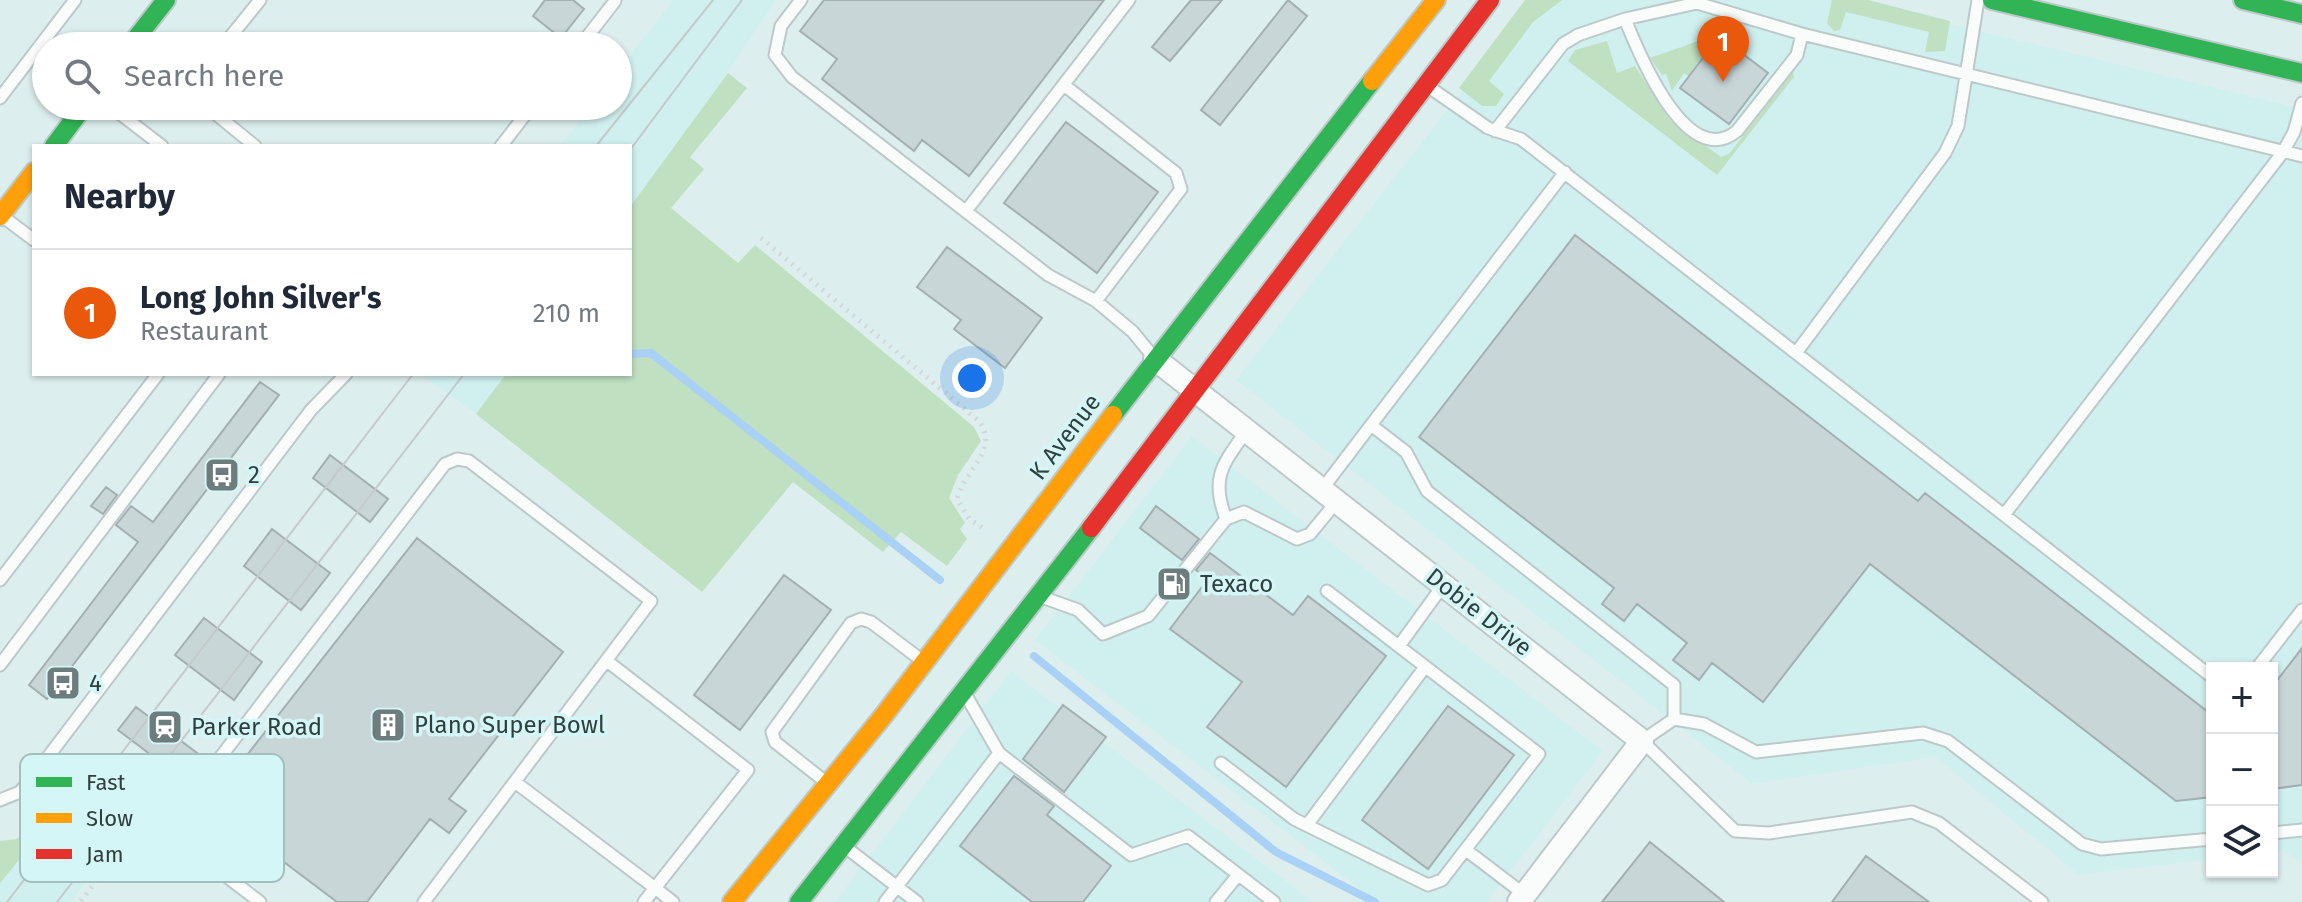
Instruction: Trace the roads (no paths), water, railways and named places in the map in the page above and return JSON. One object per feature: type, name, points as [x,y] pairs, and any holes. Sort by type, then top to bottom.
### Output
[{"type":"main road","points":[[141,32],[166,0]]},
{"type":"main road","name":"K Avenue","points":[[732,902],[924,662],[1155,359],[1436,0]]},
{"type":"main road","points":[[799,902],[1197,392],[1490,0]]},
{"type":"main road","points":[[1992,0],[2302,73]]},
{"type":"main road","points":[[2243,0],[2302,14]]},
{"type":"main road","points":[[56,144],[74,120]]},
{"type":"main road","points":[[0,216],[32,175]]},
{"type":"main road","points":[[924,662],[964,692]]},
{"type":"street","name":"Dobie Drive","points":[[1155,359],[1642,741]]},
{"type":"street","points":[[1522,899],[1642,741]]},
{"type":"lane","points":[[51,32],[75,0]]},
{"type":"lane","points":[[234,32],[260,0]]},
{"type":"lane","points":[[591,32],[615,0]]},
{"type":"lane","points":[[801,0],[781,26],[775,55],[792,77],[1048,275],[1096,301],[1133,332],[1155,359]]},
{"type":"lane","points":[[966,211],[1129,0]]},
{"type":"lane","points":[[1796,353],[1945,153],[1958,126],[1978,0]]},
{"type":"lane","points":[[1495,131],[1563,44],[1578,35],[1625,19],[1697,3],[1802,34],[2302,156]]},
{"type":"lane","points":[[1625,19],[1646,69],[1663,97],[1681,119],[1702,137],[1715,142],[1727,140],[1737,131],[1797,55],[1802,34]]},
{"type":"lane","points":[[0,98],[32,56]]},
{"type":"lane","points":[[1064,85],[1176,173],[1181,189],[1096,301]]},
{"type":"lane","points":[[1426,85],[1495,131],[1521,139],[1565,172],[2206,672]]},
{"type":"lane","points":[[2004,515],[2283,152],[2294,132],[2302,103]]},
{"type":"lane","points":[[128,120],[159,144]]},
{"type":"lane","points":[[223,120],[253,144]]},
{"type":"lane","points":[[503,144],[521,120]]},
{"type":"lane","points":[[1039,596],[1078,610],[1103,634],[1148,616],[1226,519],[1244,512],[1297,539],[1310,534],[1371,425],[1565,172]]},
{"type":"lane","points":[[0,216],[32,239]]},
{"type":"lane","points":[[0,580],[156,376]]},
{"type":"lane","points":[[0,665],[217,376]]},
{"type":"lane","points":[[50,754],[311,410],[344,376]]},
{"type":"lane","points":[[1371,425],[1406,452],[1427,491],[1674,685],[1674,719]]},
{"type":"lane","points":[[1226,519],[1218,496],[1220,469],[1247,430]]},
{"type":"lane","points":[[223,754],[445,464],[457,459],[469,461],[651,601],[426,901]]},
{"type":"lane","points":[[1399,646],[1444,584]]},
{"type":"lane","points":[[1221,763],[1307,825],[1428,885],[1442,880],[1539,754],[1327,591]]},
{"type":"lane","points":[[2262,662],[2302,610]]},
{"type":"lane","points":[[828,784],[775,742],[772,732],[851,623],[861,619],[871,622],[924,662]]},
{"type":"lane","points":[[607,661],[748,770],[644,902]]},
{"type":"lane","points":[[1307,825],[1425,667]]},
{"type":"lane","points":[[964,692],[999,753],[1131,855],[1188,836],[1274,902]]},
{"type":"lane","points":[[2042,902],[1939,823],[1912,812],[1769,833],[1735,831],[1642,741],[1674,719],[1704,724],[1756,752],[1923,733],[1948,741],[2082,844],[2101,849],[2206,840]]},
{"type":"lane","points":[[885,902],[999,753]]},
{"type":"lane","points":[[515,782],[673,902]]},
{"type":"lane","points":[[0,800],[20,792]]},
{"type":"lane","points":[[2278,832],[2302,830]]},
{"type":"lane","points":[[844,845],[917,902]]},
{"type":"lane","points":[[1466,850],[1522,899]]},
{"type":"lane","points":[[1216,902],[1238,875]]},
{"type":"lane","points":[[234,882],[260,902]]},
{"type":"waterway","points":[[632,354],[651,353],[940,580]]},
{"type":"waterway","points":[[1034,656],[1276,852],[1375,902]]},
{"type":"tram line","points":[[632,101],[713,0]]},
{"type":"tram line","points":[[632,147],[742,0]]},
{"type":"tram line","points":[[598,144],[617,120]]},
{"type":"tram line","points":[[121,754],[411,376]]},
{"type":"tram line","points":[[171,754],[462,376]]},
{"type":"tram line","points":[[7,902],[22,882]]},
{"type":"tram line","points":[[57,902],[72,882]]},
{"type":"place","name":"Long John Silver's","points":[[1723,82]]},
{"type":"place","name":"2","points":[[222,475]]},
{"type":"place","name":"Texaco","points":[[1174,584]]},
{"type":"place","name":"4","points":[[63,683]]},
{"type":"place","name":"Plano Super Bowl","points":[[388,725]]},
{"type":"place","name":"Parker Road","points":[[165,727]]}]
